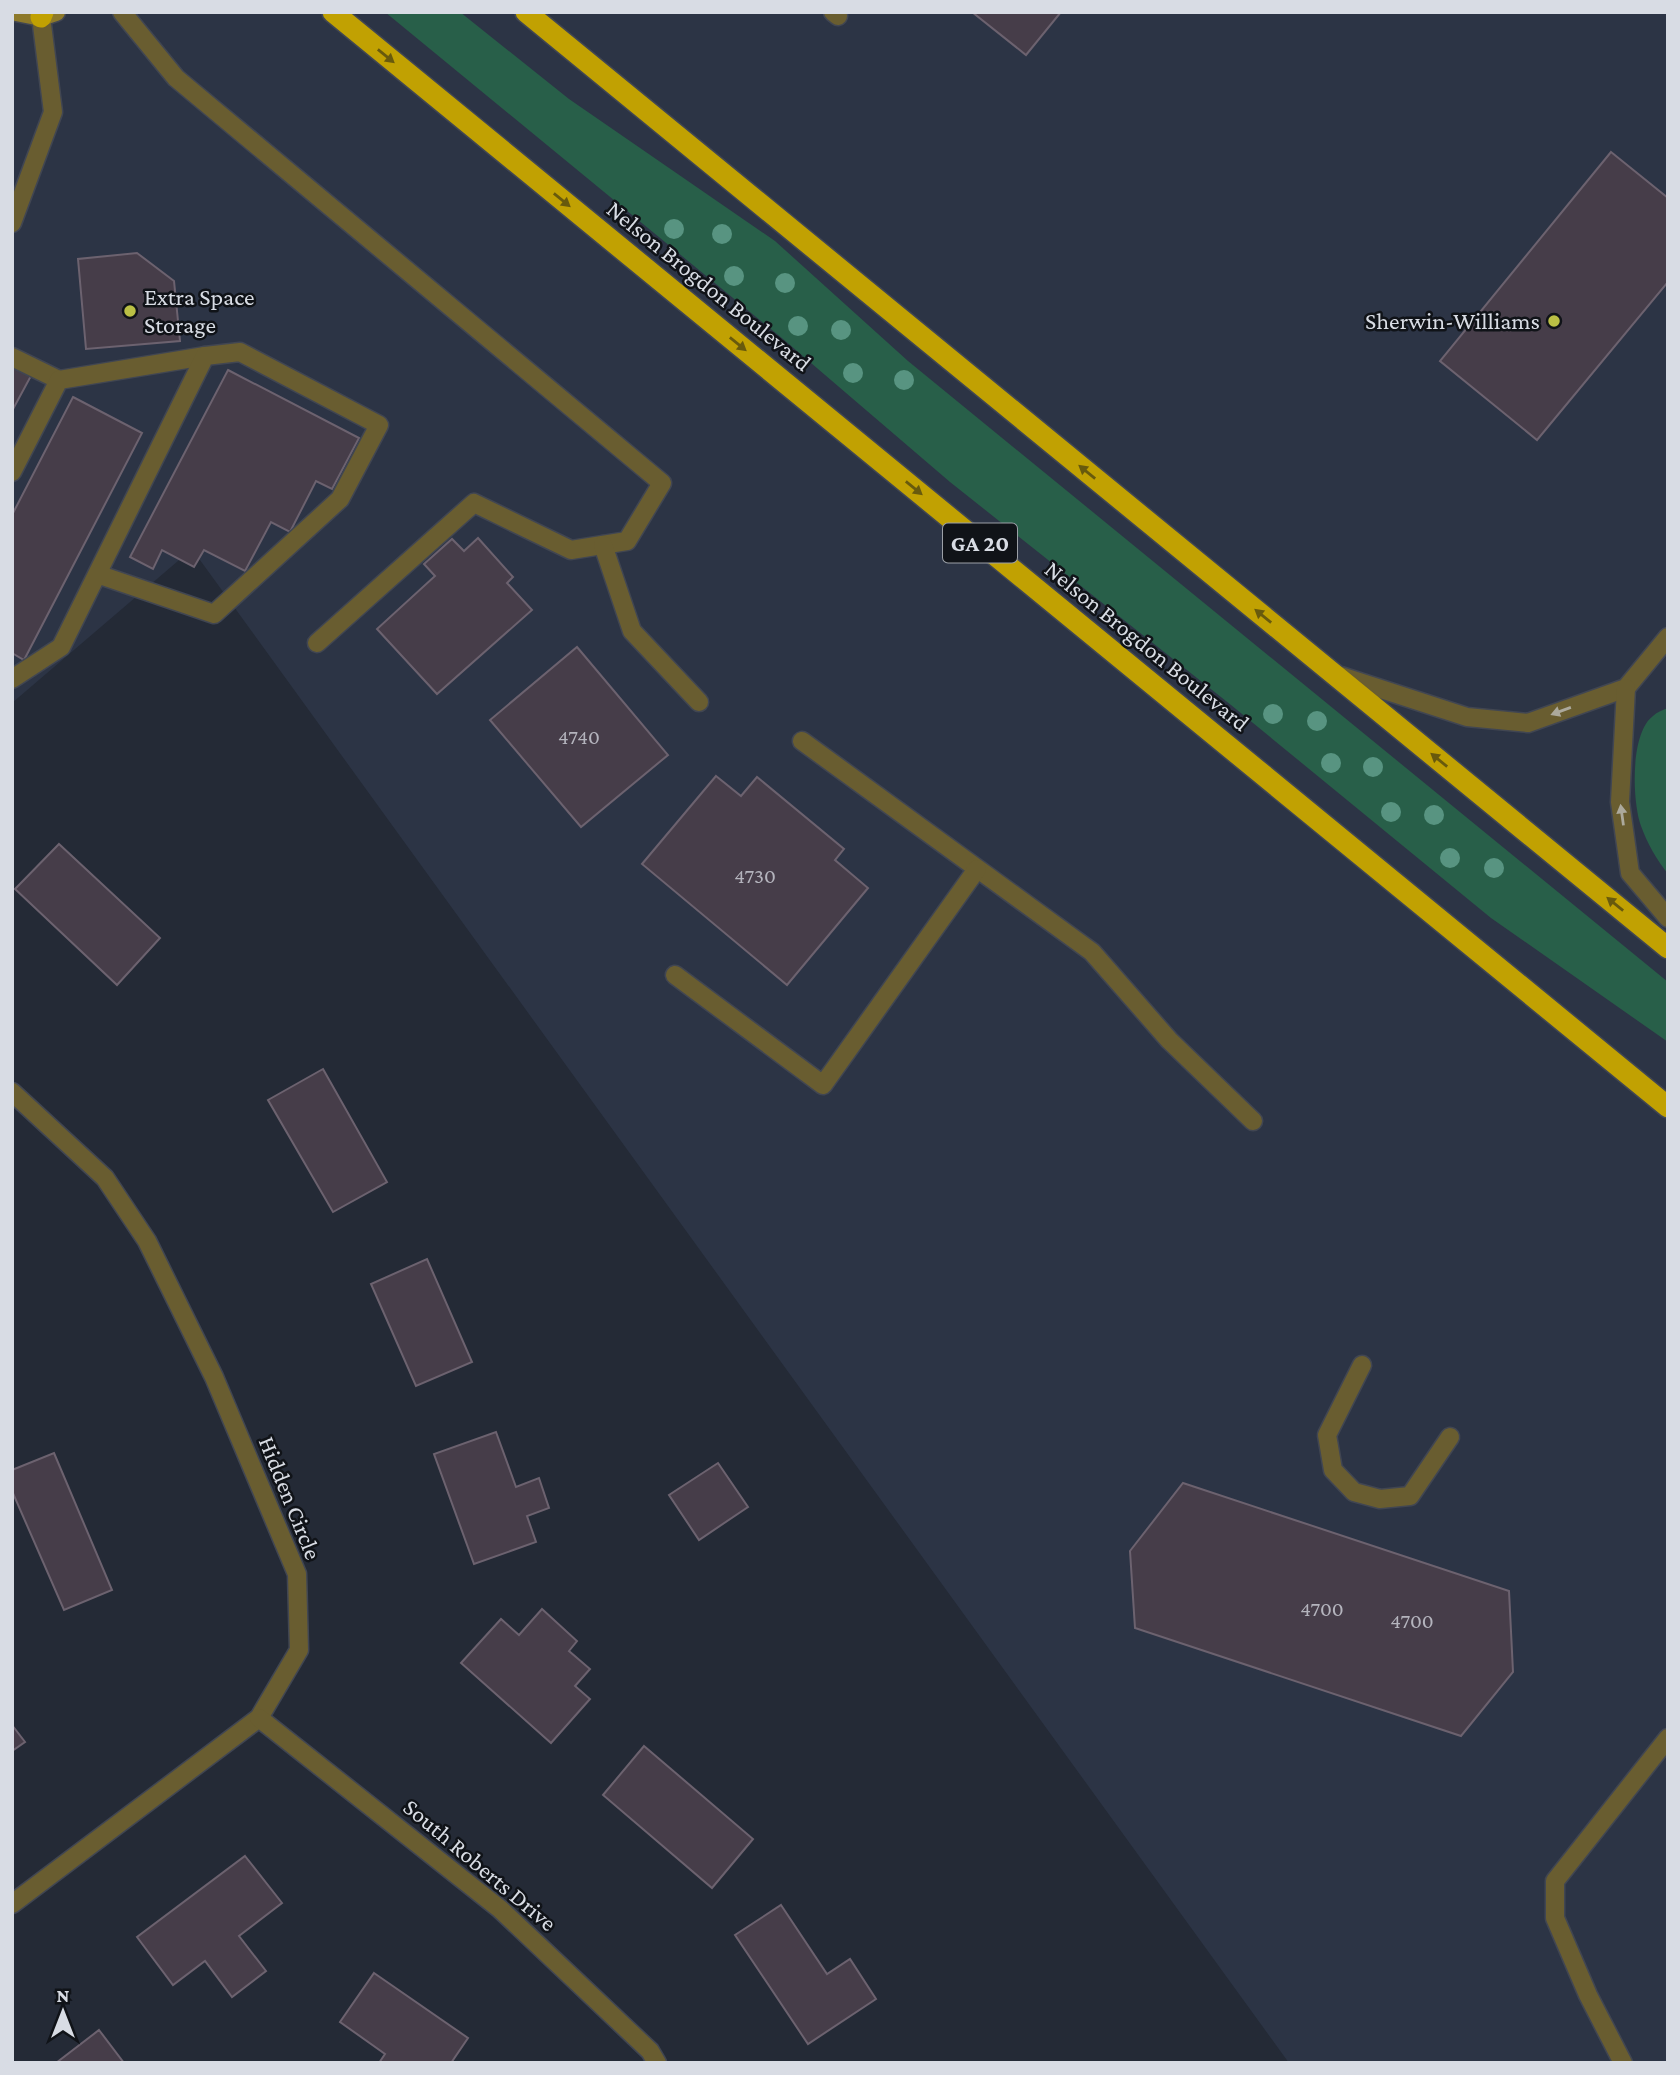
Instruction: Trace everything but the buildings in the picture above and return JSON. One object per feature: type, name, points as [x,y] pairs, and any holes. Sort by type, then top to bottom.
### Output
[{"type":"highway","name":"Nelson Brogdon Boulevard","points":[[333,12],[1668,1107]]},
{"type":"highway","points":[[526,12],[1668,948]]},
{"type":"street","points":[[12,223],[53,112],[47,14],[16,12]]},
{"type":"street","points":[[122,12],[176,78],[662,483],[627,541],[571,550],[474,503],[317,643]]},
{"type":"street","points":[[12,357],[59,380],[240,352],[379,425],[340,499],[214,614],[97,574]]},
{"type":"street","points":[[12,679],[61,647],[205,356]]},
{"type":"street","points":[[12,472],[59,380]]},
{"type":"street","points":[[603,545],[632,631],[699,702]]},
{"type":"street","points":[[1334,674],[1467,717],[1528,723],[1626,688],[1668,637]]},
{"type":"street","points":[[1626,688],[1620,802],[1630,873],[1668,918]]},
{"type":"street","points":[[802,741],[1092,951],[1169,1040],[1253,1121]]},
{"type":"street","points":[[675,975],[822,1085],[977,869]]},
{"type":"street","name":"Hidden Circle","points":[[12,1092],[105,1178],[147,1241],[214,1377],[297,1574],[299,1650],[259,1718],[12,1904]]},
{"type":"street","points":[[1362,1366],[1327,1435],[1333,1470],[1354,1492],[1380,1499],[1410,1496],[1450,1437]]},
{"type":"street","name":"South Roberts Drive","points":[[259,1718],[500,1909],[650,2051],[657,2063]]},
{"type":"street","points":[[1623,2063],[1588,1995],[1555,1918],[1555,1881],[1668,1738]]},
{"type":"shaded area","points":[[12,12],[1668,12],[1668,2063],[1289,2063],[192,549],[12,703]]},
{"type":"green space","points":[[385,12],[460,12],[569,99],[775,241],[908,361],[1668,982],[1668,1042],[1491,918],[1231,705],[950,482],[783,339]]},
{"type":"green space","points":[[1668,708],[1668,874],[1641,826],[1636,801],[1635,768],[1640,737],[1646,725],[1658,712]]},
{"type":"place","name":"Extra Space Storage","points":[[130,311]]},
{"type":"place","name":"Sherwin-Williams","points":[[1554,321]]}]
